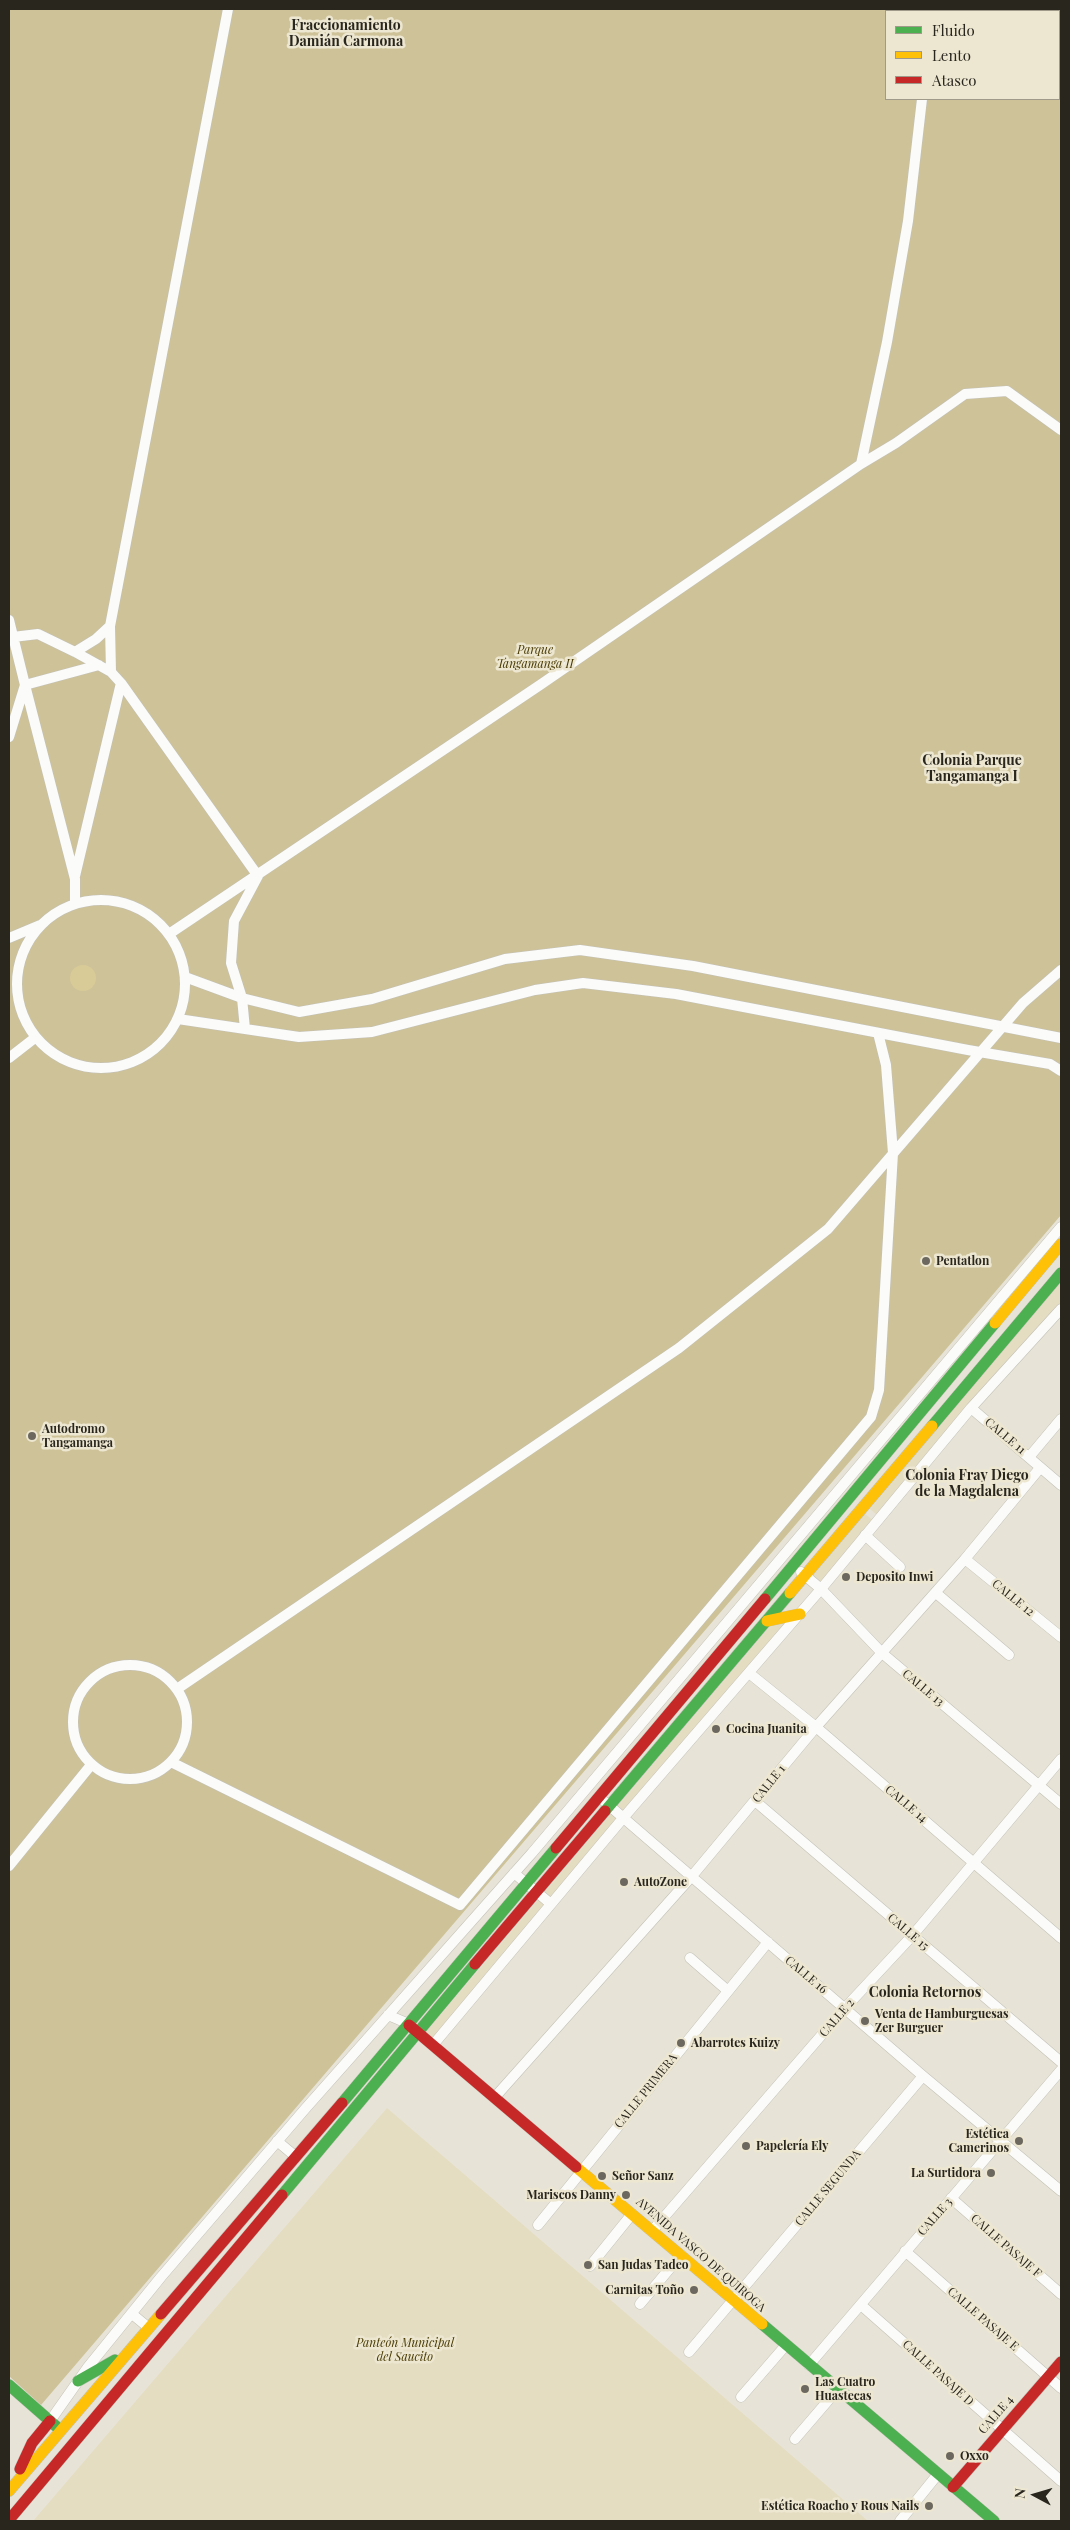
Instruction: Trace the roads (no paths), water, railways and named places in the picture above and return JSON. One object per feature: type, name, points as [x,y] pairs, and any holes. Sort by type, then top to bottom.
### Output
[{"type":"main road","points":[[9,2490],[408,2024],[792,1565],[1059,1252]]},
{"type":"main road","points":[[9,2520],[124,2386],[418,2032],[1061,1273]]},
{"type":"main road","points":[[767,1622],[800,1614]]},
{"type":"main road","name":"AVENIDA VASCO DE QUIROGA","points":[[408,2024],[994,2521]]},
{"type":"main road","points":[[361,2079],[372,2088]]},
{"type":"main road","points":[[78,2381],[126,2354]]},
{"type":"main road","name":"CALLE 4","points":[[953,2487],[1001,2429],[1061,2362]]},
{"type":"main road","points":[[9,2386],[60,2430],[73,2432],[81,2428],[106,2400],[124,2386]]},
{"type":"main road","points":[[9,2490],[32,2443],[50,2421]]},
{"type":"street","points":[[111,672],[110,626],[228,9]]},
{"type":"street","points":[[861,464],[887,342],[908,221],[922,100]]},
{"type":"street","points":[[169,934],[548,680],[965,394],[1007,391],[1061,430]]},
{"type":"street","points":[[9,620],[13,637],[13,656],[25,685],[75,879]]},
{"type":"street","points":[[75,652],[96,639],[110,626]]},
{"type":"street","points":[[13,637],[38,634],[111,672],[121,682],[258,876]]},
{"type":"street","points":[[25,685],[99,665]]},
{"type":"street","points":[[75,904],[75,879],[121,682]]},
{"type":"street","points":[[9,737],[25,685]]},
{"type":"street","points":[[245,1029],[242,998],[230,963],[234,921],[258,876]]},
{"type":"street","points":[[90,900],[120,902],[147,914],[169,934],[182,962],[185,977],[183,1005],[178,1019],[166,1037],[151,1052],[132,1063],[110,1068],[88,1068],[66,1061],[48,1049],[36,1037],[25,1020],[18,1000],[17,980],[20,960],[28,941],[41,925],[57,912],[90,900]]},
{"type":"street","points":[[9,938],[41,925]]},
{"type":"street","points":[[185,977],[242,998],[299,1012],[372,999],[505,959],[580,950],[693,966],[1061,1038]]},
{"type":"street","points":[[177,1689],[679,1348],[828,1229],[980,1052],[1005,1026],[1022,1003],[1061,970]]},
{"type":"street","points":[[178,1019],[299,1037],[372,1032],[535,990],[583,983],[676,994],[1050,1064],[1061,1071]]},
{"type":"street","points":[[171,1762],[460,1905],[871,1417],[879,1390],[893,1153],[886,1065],[878,1033]]},
{"type":"street","points":[[9,1058],[36,1037]]},
{"type":"street","points":[[50,2421],[78,2381],[132,2314],[277,2141],[514,1873],[642,1724],[1061,1227]]},
{"type":"street","points":[[433,2045],[624,1817],[800,1614],[971,1408],[1061,1309]]},
{"type":"street","name":"CALLE 11","points":[[971,1408],[1030,1456],[1040,1468],[1061,1485]]},
{"type":"street","points":[[1030,1456],[1061,1419]]},
{"type":"street","name":"CALLE 1","points":[[495,2097],[692,1876],[816,1727],[936,1593],[1040,1468]]},
{"type":"street","points":[[840,1489],[877,1520]]},
{"type":"street","points":[[865,1535],[900,1567]]},
{"type":"street","name":"CALLE 12","points":[[965,1559],[1061,1637]]},
{"type":"street","name":"CALLE 13","points":[[792,1565],[821,1589],[882,1653],[1061,1804]]},
{"type":"street","points":[[936,1593],[1008,1655]]},
{"type":"street","points":[[131,1664],[147,1666],[162,1674],[177,1689],[187,1715],[186,1732],[180,1748],[171,1762],[149,1776],[134,1779],[104,1774],[91,1765],[81,1753],[74,1736],[72,1718],[76,1700],[86,1684],[100,1672],[115,1666],[131,1664]]},
{"type":"street","name":"CALLE 14","points":[[749,1673],[816,1727],[1061,1938]]},
{"type":"street","points":[[642,1724],[676,1756]]},
{"type":"street","name":"CALLE 2","points":[[652,2231],[845,2008],[912,1936],[1061,1759]]},
{"type":"street","points":[[9,1866],[91,1765]]},
{"type":"street","name":"CALLE 16","points":[[598,1796],[923,2076],[1061,2191]]},
{"type":"street","name":"CALLE 15","points":[[755,1802],[1061,2062]]},
{"type":"street","points":[[514,1873],[550,1904]]},
{"type":"street","points":[[505,1930],[519,1942]]},
{"type":"street","name":"CALLE PRIMERA","points":[[538,2225],[768,1942]]},
{"type":"street","points":[[690,1958],[728,1991]]},
{"type":"street","points":[[457,1987],[470,2000]]},
{"type":"street","name":"AVENIDA VASCO DE QUIROGA","points":[[388,2015],[408,2024]]},
{"type":"street","name":"CALLE 3","points":[[809,2365],[1061,2070]]},
{"type":"street","name":"CALLE SEGUNDA","points":[[689,2352],[923,2076]]},
{"type":"street","points":[[277,2141],[295,2156]]},
{"type":"street","name":"CALLE PASAJE F","points":[[951,2198],[1061,2294]]},
{"type":"street","points":[[590,2266],[632,2214]]},
{"type":"street","name":"CALLE PASAJE E","points":[[905,2251],[1061,2388]]},
{"type":"street","points":[[640,2304],[681,2255]]},
{"type":"street","name":"CALLE PASAJE D","points":[[861,2305],[1061,2481]]},
{"type":"street","points":[[132,2314],[149,2328]]},
{"type":"street","points":[[741,2397],[786,2345]]},
{"type":"street","points":[[795,2439],[838,2389]]},
{"type":"street","points":[[900,2521],[938,2474]]},
{"type":"place","name":"Pentatlon","points":[[926,1261]]},
{"type":"place","name":"Autodromo Tangamanga","points":[[32,1436]]},
{"type":"place","name":"Deposito Inwi","points":[[846,1577]]},
{"type":"place","name":"Cocina Juanita","points":[[716,1729]]},
{"type":"place","name":"AutoZone","points":[[624,1882]]},
{"type":"place","name":"Venta de Hamburguesas Zer Burguer","points":[[865,2021]]},
{"type":"place","name":"Abarrotes Kuizy","points":[[681,2043]]},
{"type":"place","name":"Estética Camerinos","points":[[1019,2141]]},
{"type":"place","name":"Papelería Ely","points":[[746,2146]]},
{"type":"place","name":"La Surtidora","points":[[991,2173]]},
{"type":"place","name":"Señor Sanz","points":[[602,2176]]},
{"type":"place","name":"Mariscos Danny","points":[[626,2195]]},
{"type":"place","name":"San Judas Tadeo","points":[[588,2265]]},
{"type":"place","name":"Carnitas Toño","points":[[694,2290]]},
{"type":"place","name":"Las Cuatro Huastecas","points":[[805,2389]]},
{"type":"place","name":"Oxxo","points":[[950,2456]]},
{"type":"place","name":"Estética Roacho y Rous Nails","points":[[929,2506]]},
{"type":"district","name":"Fraccionamiento Damián Carmona","points":[[346,34]]},
{"type":"district","name":"Colonia Parque Tangamanga I","points":[[972,770]]},
{"type":"district","name":"Colonia Fray Diego de la Magdalena","points":[[967,1484]]},
{"type":"district","name":"Colonia Retornos","points":[[925,1993]]},
{"type":"park label","name":"Parque Tangamanga II","points":[[535,657]]},
{"type":"park label","name":"Panteón Municipal del Saucito","points":[[405,2350]]}]
